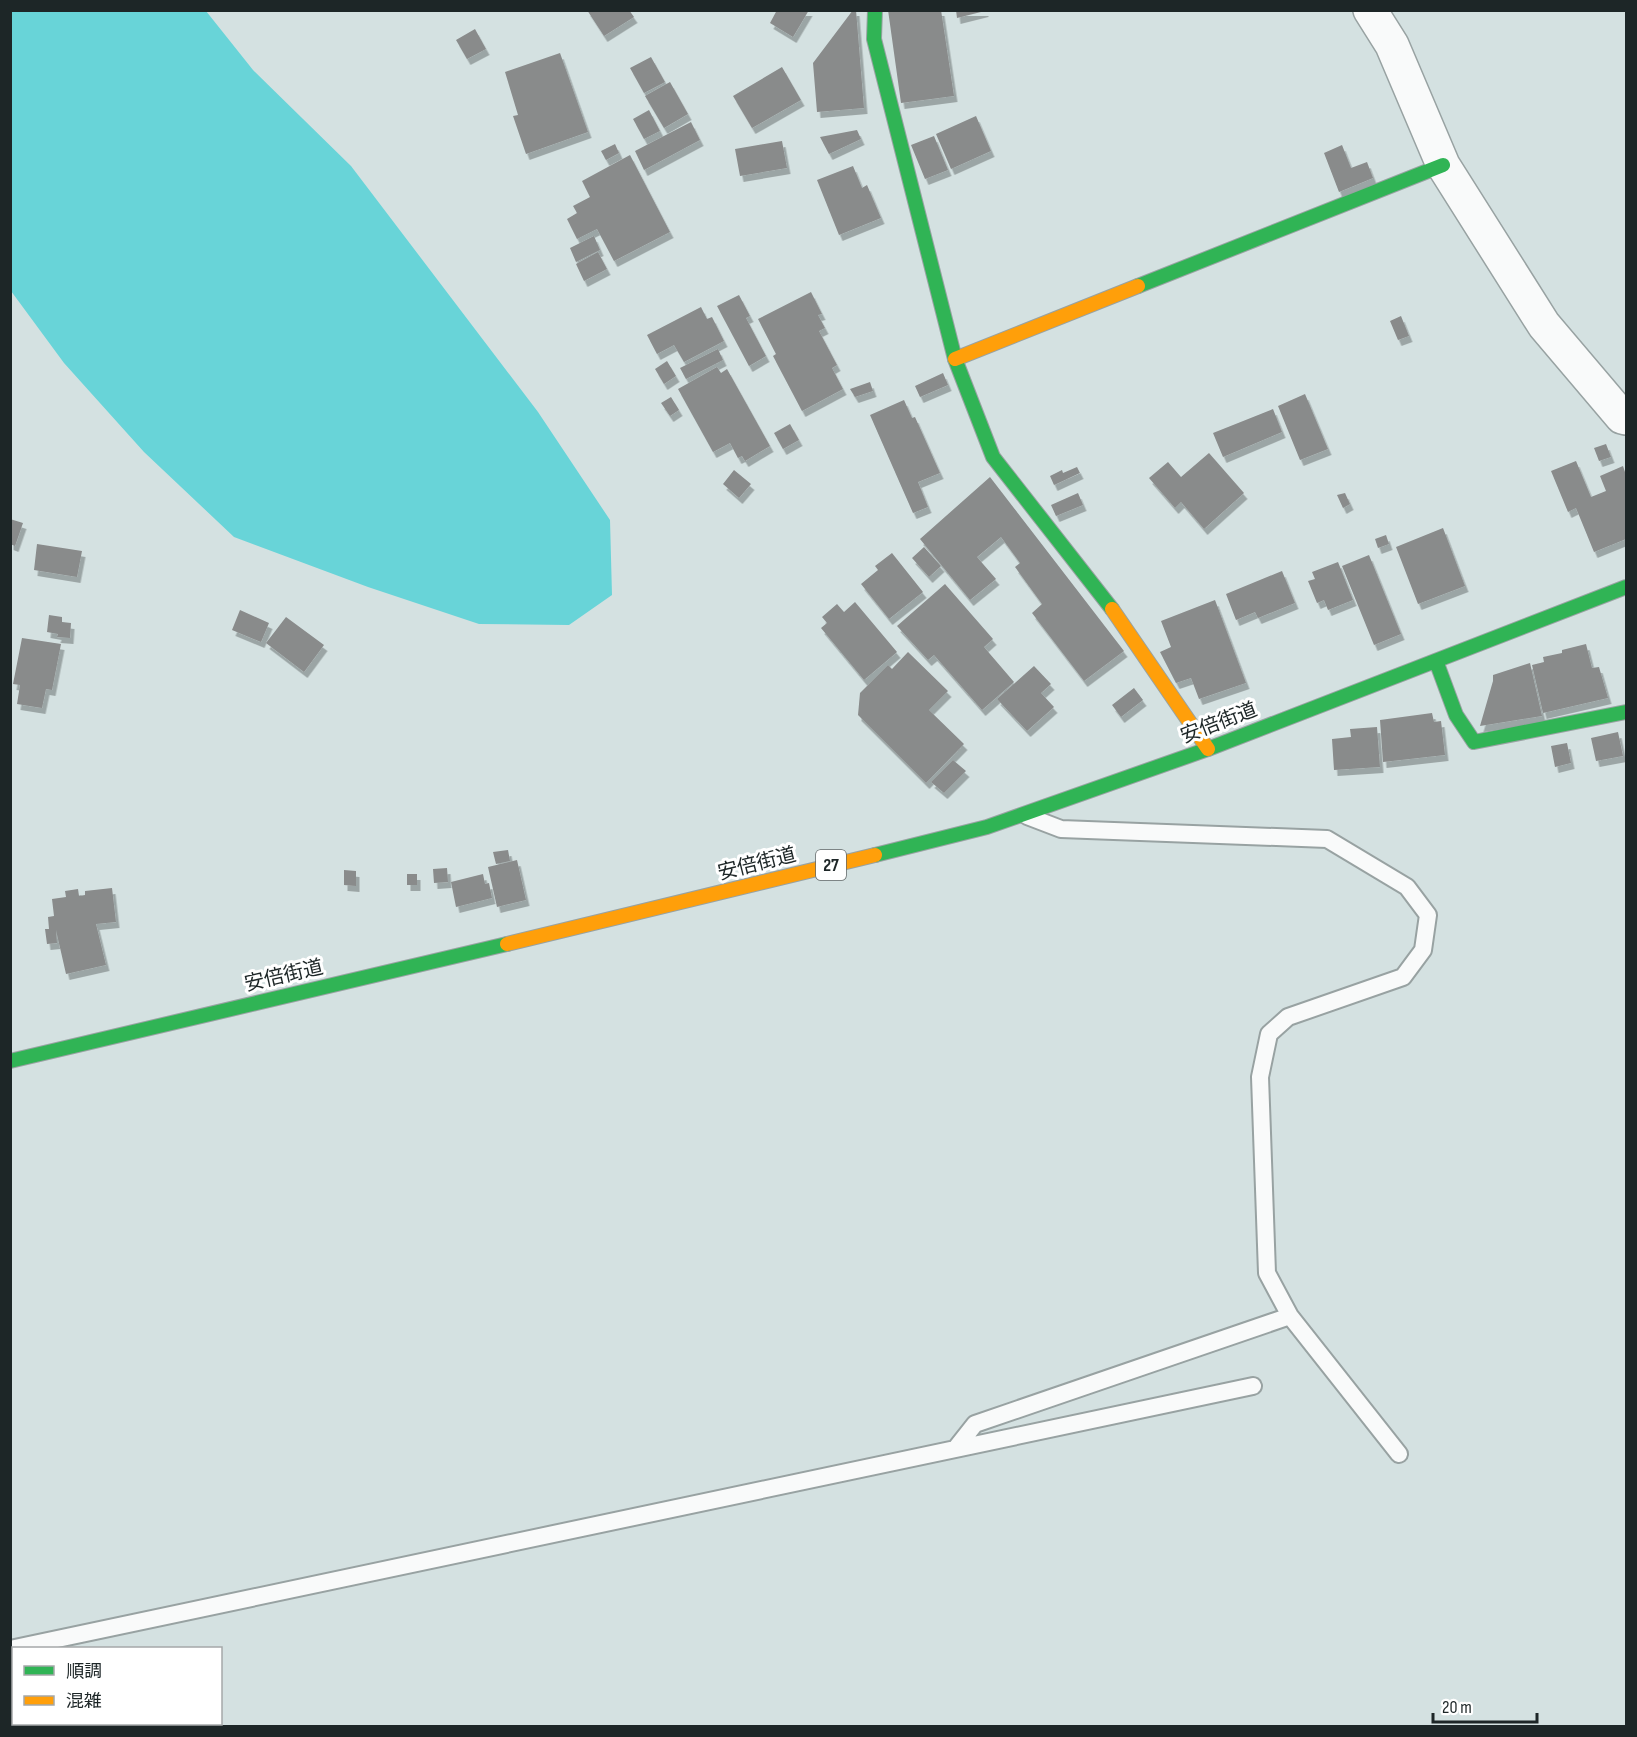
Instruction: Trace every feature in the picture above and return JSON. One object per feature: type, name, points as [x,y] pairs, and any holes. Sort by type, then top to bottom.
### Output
[{"type":"main road","points":[[875,10],[874,39],[955,359],[993,458],[1123,624],[1208,749]]},
{"type":"main road","points":[[955,359],[1443,165]]},
{"type":"main road","name":"安倍街道","points":[[10,1061],[571,929],[987,827],[1208,749],[1626,587]]},
{"type":"main road","points":[[1436,661],[1456,715],[1474,742],[1626,712]]},
{"type":"street","points":[[1370,10],[1392,45],[1443,165],[1544,325],[1622,417],[1626,418]]},
{"type":"lane","points":[[1024,815],[1060,830],[1327,839],[1407,887],[1428,915],[1423,950],[1403,977],[1288,1017],[1269,1034],[1260,1077],[1267,1273],[1290,1316],[1399,1454]]},
{"type":"lane","points":[[956,1448],[975,1424],[1290,1316]]},
{"type":"lane","points":[[15,1647],[1253,1386]]},
{"type":"shaded area","points":[[11,10],[206,11],[253,70],[351,166],[538,412],[610,520],[612,595],[569,625],[479,624],[368,587],[234,537],[144,452],[64,363],[11,291]]},
{"type":"building","points":[[587,10],[629,10],[634,17],[604,36]]},
{"type":"building","points":[[777,10],[809,10],[793,37],[770,23]]},
{"type":"building","points":[[853,10],[856,10],[864,108],[817,112],[813,63]]},
{"type":"building","points":[[888,10],[941,10],[954,96],[901,103]]},
{"type":"building","points":[[956,10],[985,10],[985,11],[957,18]]},
{"type":"building","points":[[475,29],[486,49],[467,59],[456,40]]},
{"type":"building","points":[[560,53],[588,132],[526,154],[513,116],[518,115],[505,72]]},
{"type":"building","points":[[651,57],[665,82],[644,93],[630,68]]},
{"type":"building","points":[[782,67],[801,100],[752,128],[733,96]]},
{"type":"building","points":[[670,82],[688,114],[664,128],[645,96]]},
{"type":"building","points":[[649,110],[660,131],[644,139],[633,119]]},
{"type":"building","points":[[976,116],[991,151],[951,169],[936,134]]},
{"type":"building","points":[[691,122],[700,140],[644,170],[635,151]]},
{"type":"building","points":[[857,130],[861,139],[829,154],[820,137]]},
{"type":"building","points":[[934,136],[948,170],[925,179],[911,145]]},
{"type":"building","points":[[782,141],[787,168],[740,176],[735,149]]},
{"type":"building","points":[[615,144],[619,153],[606,160],[601,151]]},
{"type":"building","points":[[1342,145],[1351,168],[1367,162],[1373,178],[1339,192],[1324,153]]},
{"type":"building","points":[[630,155],[670,232],[614,261],[597,229],[577,239],[567,219],[577,213],[573,206],[590,197],[582,181]]},
{"type":"building","points":[[853,166],[862,188],[867,185],[881,218],[839,235],[817,180]]},
{"type":"building","points":[[594,236],[600,250],[576,262],[570,248]]},
{"type":"building","points":[[598,252],[607,269],[584,281],[576,264]]},
{"type":"building","points":[[811,292],[822,314],[818,315],[825,328],[819,331],[837,365],[832,368],[843,389],[802,411],[773,356],[776,354],[758,319]]},
{"type":"building","points":[[739,295],[750,316],[746,318],[766,356],[749,366],[717,306]]},
{"type":"building","points":[[701,307],[707,319],[712,317],[724,341],[684,362],[674,345],[657,354],[647,335]]},
{"type":"building","points":[[1401,316],[1409,336],[1398,340],[1390,321]]},
{"type":"building","points":[[718,349],[723,360],[686,379],[680,368]]},
{"type":"building","points":[[667,361],[676,376],[664,384],[655,369]]},
{"type":"building","points":[[717,367],[721,373],[727,369],[770,446],[745,461],[742,456],[738,458],[730,443],[713,452],[678,389]]},
{"type":"building","points":[[943,373],[948,385],[920,397],[915,386]]},
{"type":"building","points":[[870,382],[873,391],[855,397],[850,389]]},
{"type":"building","points":[[1305,394],[1328,449],[1300,460],[1278,406]]},
{"type":"building","points":[[671,397],[679,410],[670,416],[661,403]]},
{"type":"building","points":[[904,400],[912,418],[915,417],[940,473],[918,482],[928,507],[913,513],[870,415]]},
{"type":"building","points":[[1273,409],[1282,432],[1223,457],[1213,433]]},
{"type":"building","points":[[790,424],[799,440],[783,449],[774,433]]},
{"type":"building","points":[[1606,444],[1611,457],[1599,461],[1594,448]]},
{"type":"building","points":[[1209,453],[1244,493],[1204,529],[1181,502],[1175,508],[1149,478],[1168,462],[1181,477]]},
{"type":"building","points":[[1576,461],[1591,497],[1606,491],[1600,476],[1623,466],[1626,475],[1626,539],[1594,552],[1576,508],[1568,512],[1551,471]]},
{"type":"building","points":[[1077,467],[1080,473],[1054,485],[1050,476],[1062,470],[1063,473]]},
{"type":"building","points":[[734,470],[751,484],[739,498],[723,484]]},
{"type":"building","points":[[990,477],[1124,651],[1084,681],[1032,613],[1042,604],[1015,567],[1020,563],[1001,537],[977,557],[996,579],[970,600],[920,539]]},
{"type":"building","points":[[1078,493],[1083,505],[1056,516],[1051,505]]},
{"type":"building","points":[[1345,493],[1350,504],[1343,508],[1337,495]]},
{"type":"building","points":[[10,519],[23,523],[15,546],[10,544]]},
{"type":"building","points":[[1443,528],[1465,586],[1418,604],[1396,547]]},
{"type":"building","points":[[1386,535],[1389,544],[1378,548],[1375,539]]},
{"type":"building","points":[[37,544],[82,551],[77,577],[34,570]]},
{"type":"building","points":[[924,547],[941,566],[929,577],[912,558]]},
{"type":"building","points":[[892,553],[923,592],[889,619],[861,584],[878,570],[875,566]]},
{"type":"building","points":[[1369,555],[1401,634],[1374,645],[1342,566]]},
{"type":"building","points":[[1338,562],[1353,600],[1328,610],[1324,600],[1317,603],[1308,581],[1315,579],[1312,572]]},
{"type":"building","points":[[1282,571],[1295,603],[1258,618],[1255,612],[1236,620],[1226,594]]},
{"type":"building","points":[[945,584],[993,639],[984,647],[1014,682],[982,710],[934,655],[928,660],[897,626]]},
{"type":"building","points":[[1215,600],[1246,683],[1199,699],[1191,678],[1176,683],[1160,652],[1171,647],[1161,621]]},
{"type":"building","points":[[855,602],[897,652],[864,680],[821,628],[827,623],[822,617],[837,604],[844,612]]},
{"type":"building","points":[[240,610],[269,623],[261,642],[232,630]]},
{"type":"building","points":[[49,615],[62,617],[62,622],[71,623],[70,638],[57,637],[58,634],[47,632]]},
{"type":"building","points":[[286,617],[324,645],[304,672],[266,643]]},
{"type":"building","points":[[22,638],[61,644],[52,690],[46,689],[42,708],[17,704],[20,685],[13,684]]},
{"type":"building","points":[[1586,644],[1592,668],[1599,667],[1608,698],[1543,713],[1532,665],[1544,662],[1543,657]]},
{"type":"building","points":[[908,652],[948,691],[929,710],[964,744],[926,783],[858,715],[860,693],[888,665],[892,669]]},
{"type":"building","points":[[1530,663],[1542,716],[1480,726],[1493,675]]},
{"type":"building","points":[[1034,666],[1051,684],[1041,693],[1054,707],[1027,731],[997,699]]},
{"type":"building","points":[[1134,688],[1143,700],[1121,717],[1112,705]]},
{"type":"building","points":[[1432,713],[1434,722],[1441,721],[1445,755],[1383,762],[1380,720]]},
{"type":"building","points":[[1377,727],[1380,767],[1334,770],[1332,739],[1351,737],[1350,729]]},
{"type":"building","points":[[1618,732],[1623,756],[1596,761],[1591,738]]},
{"type":"building","points":[[1567,743],[1571,763],[1555,767],[1551,746]]},
{"type":"building","points":[[953,760],[966,771],[944,793],[931,782]]},
{"type":"building","points":[[508,850],[510,861],[496,864],[493,852]]},
{"type":"building","points":[[517,860],[526,900],[497,907],[488,867]]},
{"type":"building","points":[[447,868],[448,882],[434,883],[433,869]]},
{"type":"building","points":[[344,870],[356,871],[356,886],[344,885]]},
{"type":"building","points":[[407,874],[417,874],[417,885],[407,885]]},
{"type":"building","points":[[483,874],[485,884],[489,883],[492,898],[456,907],[451,882]]},
{"type":"building","points":[[112,888],[116,922],[96,924],[106,965],[66,974],[56,930],[57,943],[47,944],[45,929],[49,929],[48,917],[54,916],[52,899],[66,897],[65,891],[78,889],[79,896],[85,895],[85,891]]},
{"type":"traffic: fast","points":[[875,10],[874,39],[955,359],[993,457],[1112,609]]},
{"type":"traffic: fast","points":[[1138,286],[1443,165]]},
{"type":"traffic: fast","points":[[875,855],[987,827],[1208,749],[1626,587]]},
{"type":"traffic: fast","points":[[1436,661],[1456,715],[1474,742],[1626,712]]},
{"type":"traffic: fast","points":[[10,1061],[507,944]]},
{"type":"traffic: slow","points":[[955,359],[1138,286]]},
{"type":"traffic: slow","points":[[1112,609],[1208,749]]},
{"type":"traffic: slow","points":[[507,944],[875,855]]}]
